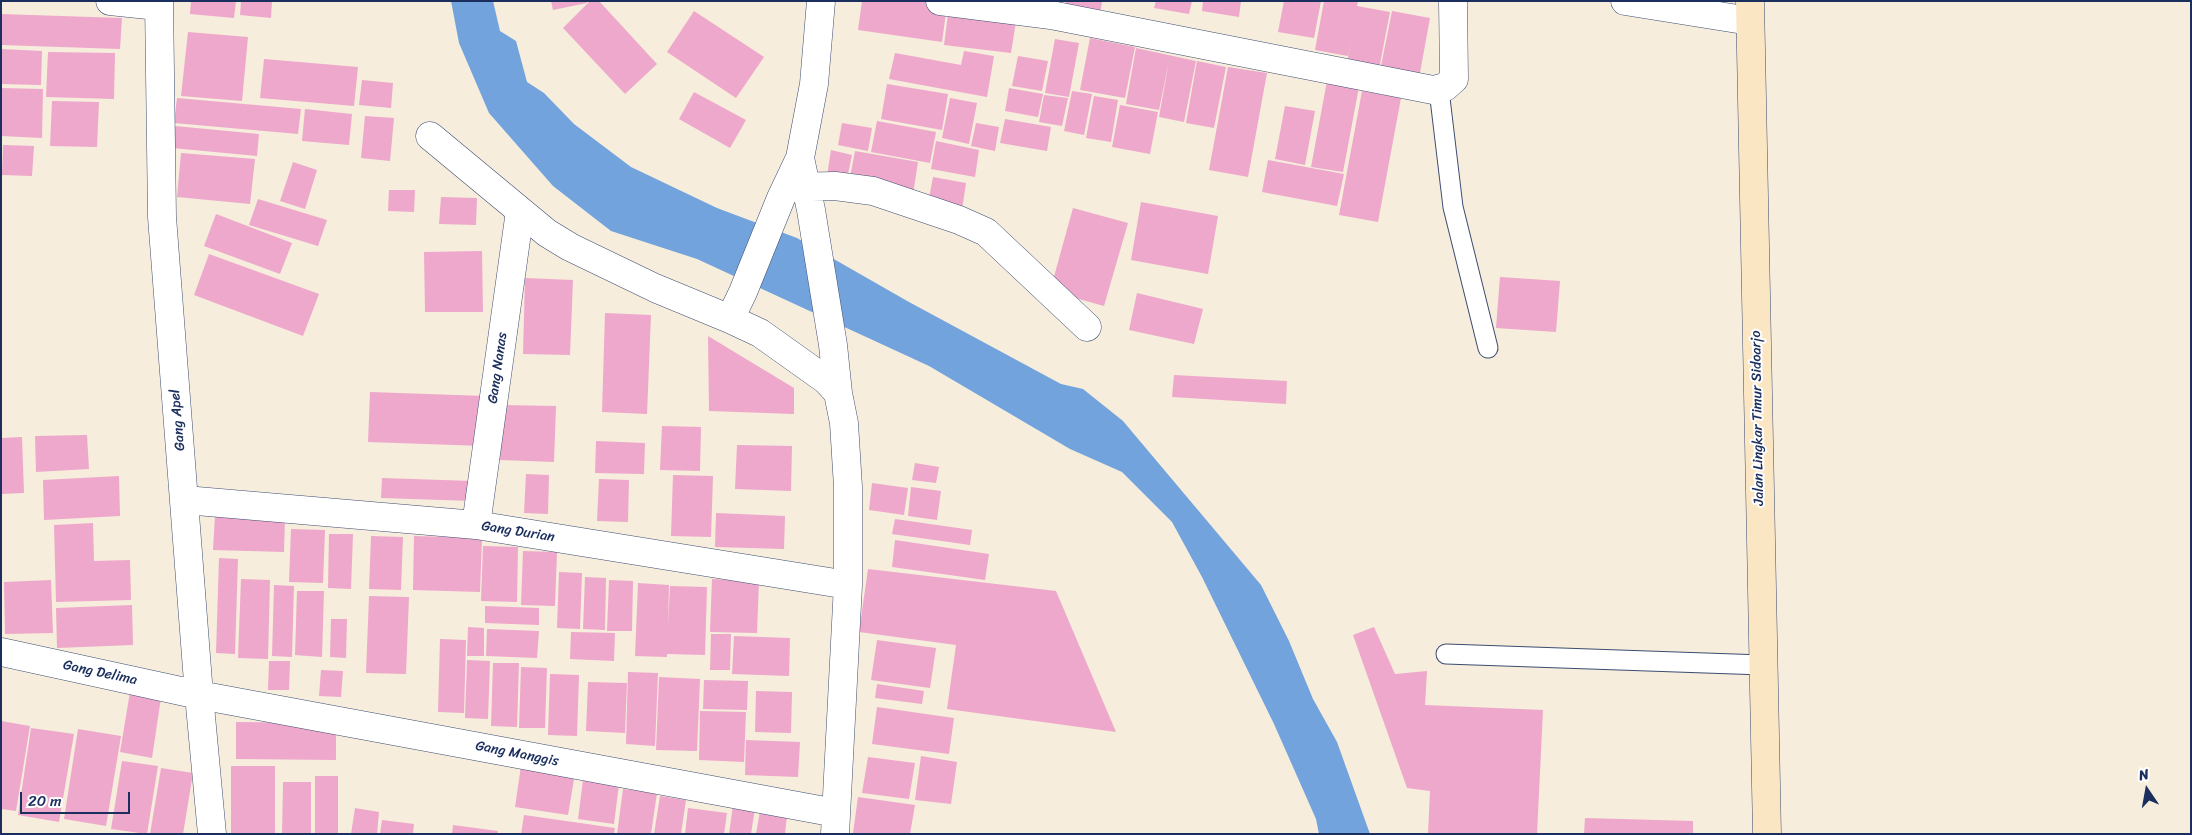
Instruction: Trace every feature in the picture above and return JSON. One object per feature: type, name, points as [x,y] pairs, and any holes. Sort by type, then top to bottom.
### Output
[{"type":"main road","name":"Jalan Lingkar Timur Sidoarjo","points":[[1750,11],[1767,834]]},
{"type":"street","points":[[110,1],[158,3]]},
{"type":"street","points":[[821,1],[814,84],[800,158],[796,196],[833,346],[838,393],[844,423],[848,487],[848,585],[835,824]]},
{"type":"street","points":[[940,1],[1051,15],[1439,90],[1450,84],[1454,79],[1454,1]]},
{"type":"street","points":[[1625,1],[1750,11]]},
{"type":"street","name":"Gang Apel","points":[[158,3],[162,217],[199,695],[212,834]]},
{"type":"street","points":[[430,136],[547,233],[570,247],[655,288],[760,333],[826,380],[838,393]]},
{"type":"street","points":[[730,319],[796,196],[835,186],[873,191],[959,220],[986,232],[1087,327]]},
{"type":"street","name":"Gang Nanas","points":[[476,525],[520,211]]},
{"type":"street","name":"Gang Durian","points":[[185,500],[476,525],[848,585]]},
{"type":"street","name":"Gang Delima","points":[[1,652],[199,695]]},
{"type":"street","name":"Gang Manggis","points":[[199,695],[835,824]]},
{"type":"lane","points":[[1439,90],[1453,207],[1488,348]]},
{"type":"lane","points":[[1446,654],[1763,665]]},
{"type":"water","points":[[451,1],[493,1],[500,31],[516,41],[527,82],[544,93],[574,124],[631,167],[717,208],[797,238],[909,302],[1061,384],[1083,389],[1123,421],[1261,585],[1289,641],[1313,699],[1337,742],[1370,834],[1319,834],[1316,819],[1274,724],[1202,577],[1172,522],[1122,472],[1070,449],[929,366],[697,259],[611,231],[553,186],[489,113],[459,43]]},
{"type":"building","points":[[191,1],[236,1],[234,18],[190,14]]},
{"type":"building","points":[[241,1],[272,1],[271,18],[240,15]]},
{"type":"building","points":[[551,1],[586,1],[587,3],[553,10]]},
{"type":"building","points":[[590,1],[599,1],[657,64],[625,94],[563,28]]},
{"type":"building","points":[[862,1],[917,1],[947,5],[942,42],[858,30]]},
{"type":"building","points":[[1066,1],[1102,1],[1100,17],[1065,11]]},
{"type":"building","points":[[1156,1],[1192,1],[1189,14],[1154,8]]},
{"type":"building","points":[[1203,1],[1241,1],[1239,17],[1202,11]]},
{"type":"building","points":[[1284,1],[1321,1],[1314,38],[1278,32]]},
{"type":"building","points":[[1324,1],[1358,1],[1357,6],[1390,12],[1379,69],[1347,63],[1351,41],[1348,56],[1315,50]]},
{"type":"building","points":[[949,6],[1017,15],[1011,53],[944,45]]},
{"type":"building","points":[[694,11],[764,57],[736,98],[667,52]]},
{"type":"building","points":[[1392,11],[1430,18],[1419,78],[1380,71]]},
{"type":"building","points":[[1,14],[122,18],[120,49],[1,45]]},
{"type":"building","points":[[188,32],[248,37],[242,101],[181,96]]},
{"type":"building","points":[[1090,38],[1135,47],[1125,98],[1080,90]]},
{"type":"building","points":[[1055,39],[1079,43],[1069,97],[1045,93]]},
{"type":"building","points":[[1136,48],[1196,61],[1184,122],[1159,117],[1169,61],[1159,110],[1126,104]]},
{"type":"building","points":[[1,49],[42,51],[41,85],[1,84]]},
{"type":"building","points":[[964,51],[994,56],[987,97],[889,79],[895,53],[961,65]]},
{"type":"building","points":[[48,52],[115,53],[114,99],[46,97]]},
{"type":"building","points":[[1018,56],[1048,61],[1042,91],[1012,86]]},
{"type":"building","points":[[264,59],[358,67],[354,106],[260,98]]},
{"type":"building","points":[[1197,61],[1226,67],[1214,128],[1186,123]]},
{"type":"building","points":[[1228,67],[1267,73],[1248,177],[1209,170]]},
{"type":"building","points":[[362,80],[393,83],[391,108],[359,105]]},
{"type":"building","points":[[1327,81],[1359,87],[1343,172],[1311,167]]},
{"type":"building","points":[[887,84],[948,94],[942,130],[881,119]]},
{"type":"building","points":[[1,88],[43,89],[42,138],[1,136]]},
{"type":"building","points":[[1009,88],[1043,94],[1038,117],[1005,111]]},
{"type":"building","points":[[1072,91],[1092,94],[1084,135],[1064,131]]},
{"type":"building","points":[[1362,91],[1401,98],[1378,222],[1339,215]]},
{"type":"building","points":[[694,92],[746,120],[730,148],[679,119]]},
{"type":"building","points":[[1044,95],[1068,98],[1062,126],[1039,122]]},
{"type":"building","points":[[1094,96],[1118,100],[1111,142],[1086,138]]},
{"type":"building","points":[[177,98],[301,109],[298,134],[174,123]]},
{"type":"building","points":[[950,98],[977,103],[969,144],[942,138]]},
{"type":"building","points":[[52,101],[99,102],[97,147],[50,146]]},
{"type":"building","points":[[1120,105],[1158,112],[1150,154],[1112,147]]},
{"type":"building","points":[[1285,106],[1315,111],[1305,165],[1275,159]]},
{"type":"building","points":[[305,109],[352,114],[349,145],[302,141]]},
{"type":"building","points":[[365,116],[394,118],[390,161],[361,158]]},
{"type":"building","points":[[1005,119],[1051,127],[1047,151],[1000,143]]},
{"type":"building","points":[[877,121],[936,132],[930,163],[871,152]]},
{"type":"building","points":[[842,123],[872,128],[868,151],[838,145]]},
{"type":"building","points":[[976,123],[999,127],[995,151],[971,146]]},
{"type":"building","points":[[175,126],[259,134],[257,156],[172,148]]},
{"type":"building","points":[[936,141],[979,150],[975,177],[931,169]]},
{"type":"building","points":[[3,145],[34,146],[32,176],[2,175]]},
{"type":"building","points":[[831,150],[852,155],[847,179],[827,176]]},
{"type":"building","points":[[855,151],[918,162],[913,194],[849,183]]},
{"type":"building","points":[[181,153],[255,159],[250,204],[177,197]]},
{"type":"building","points":[[1268,160],[1344,174],[1337,206],[1262,192]]},
{"type":"building","points":[[293,162],[317,170],[305,209],[280,201]]},
{"type":"building","points":[[933,177],[966,183],[962,210],[928,203]]},
{"type":"building","points":[[389,190],[415,190],[414,212],[388,211]]},
{"type":"building","points":[[441,197],[477,198],[476,225],[439,224]]},
{"type":"building","points":[[258,199],[327,220],[318,246],[249,225]]},
{"type":"building","points":[[1141,202],[1218,216],[1208,274],[1131,260]]},
{"type":"building","points":[[1073,208],[1128,223],[1104,306],[1050,291]]},
{"type":"building","points":[[216,214],[292,243],[280,274],[204,246]]},
{"type":"building","points":[[482,251],[483,312],[425,312],[424,252]]},
{"type":"building","points":[[209,254],[319,294],[303,336],[194,295]]},
{"type":"building","points":[[1500,277],[1560,281],[1556,332],[1496,328]]},
{"type":"building","points":[[525,278],[573,280],[570,355],[523,354]]},
{"type":"building","points":[[1137,293],[1203,309],[1194,344],[1129,330]]},
{"type":"building","points":[[605,313],[651,315],[647,414],[602,412]]},
{"type":"building","points":[[708,336],[794,388],[794,414],[709,411]]},
{"type":"building","points":[[1174,375],[1287,381],[1286,404],[1172,397]]},
{"type":"building","points":[[370,392],[485,396],[483,446],[368,442]]},
{"type":"building","points":[[502,405],[556,406],[554,462],[500,460]]},
{"type":"building","points":[[662,426],[701,427],[700,471],[660,470]]},
{"type":"building","points":[[87,435],[89,469],[36,472],[35,436]]},
{"type":"building","points":[[22,437],[24,493],[1,494],[1,438]]},
{"type":"building","points":[[596,441],[645,443],[644,474],[595,473]]},
{"type":"building","points":[[737,445],[792,446],[791,491],[735,489]]},
{"type":"building","points":[[915,463],[939,467],[936,483],[912,480]]},
{"type":"building","points":[[526,474],[549,475],[548,514],[524,513]]},
{"type":"building","points":[[673,475],[713,476],[711,537],[671,536]]},
{"type":"building","points":[[119,476],[120,516],[44,520],[43,480]]},
{"type":"building","points":[[382,478],[473,481],[473,501],[381,498]]},
{"type":"building","points":[[599,479],[629,480],[628,522],[597,521]]},
{"type":"building","points":[[872,483],[908,488],[904,515],[869,510]]},
{"type":"building","points":[[911,487],[941,491],[937,520],[908,516]]},
{"type":"building","points":[[716,513],[785,516],[784,549],[715,547]]},
{"type":"building","points":[[215,516],[285,518],[284,552],[213,550]]},
{"type":"building","points":[[895,519],[972,530],[970,545],[892,534]]},
{"type":"building","points":[[93,523],[94,561],[130,560],[131,600],[56,602],[54,525]]},
{"type":"building","points":[[291,529],[325,530],[323,583],[289,582]]},
{"type":"building","points":[[329,534],[353,534],[351,589],[328,588]]},
{"type":"building","points":[[371,536],[403,537],[401,590],[369,589]]},
{"type":"building","points":[[414,536],[482,538],[480,592],[413,590]]},
{"type":"building","points":[[895,540],[989,554],[985,580],[892,567]]},
{"type":"building","points":[[483,546],[518,547],[517,602],[481,601]]},
{"type":"building","points":[[523,551],[557,552],[555,606],[521,605]]},
{"type":"building","points":[[219,558],[238,559],[235,654],[216,653]]},
{"type":"building","points":[[868,569],[1056,591],[1116,732],[947,709],[956,645],[859,632]]},
{"type":"building","points":[[559,572],[582,573],[580,629],[557,628]]},
{"type":"building","points":[[585,577],[606,578],[605,630],[583,629]]},
{"type":"building","points":[[241,579],[270,580],[268,659],[238,658]]},
{"type":"building","points":[[712,579],[759,581],[757,633],[710,632]]},
{"type":"building","points":[[51,580],[53,633],[5,634],[4,582]]},
{"type":"building","points":[[609,580],[633,581],[632,631],[607,631]]},
{"type":"building","points":[[638,583],[669,585],[668,625],[670,586],[707,587],[705,655],[667,654],[667,657],[635,656]]},
{"type":"building","points":[[274,585],[294,586],[292,657],[272,656]]},
{"type":"building","points":[[297,591],[324,591],[322,657],[295,655]]},
{"type":"building","points":[[369,596],[409,597],[406,674],[366,673]]},
{"type":"building","points":[[132,605],[133,645],[57,648],[56,608]]},
{"type":"building","points":[[485,606],[539,608],[539,625],[485,623]]},
{"type":"building","points":[[331,619],[347,619],[346,658],[330,657]]},
{"type":"building","points":[[468,627],[484,628],[484,656],[467,656]]},
{"type":"building","points":[[1374,627],[1395,674],[1427,671],[1425,705],[1543,710],[1537,834],[1428,834],[1430,791],[1407,788],[1353,635]]},
{"type":"building","points":[[487,629],[539,631],[537,658],[486,656]]},
{"type":"building","points":[[571,632],[615,633],[614,661],[570,659]]},
{"type":"building","points":[[711,634],[731,634],[730,670],[710,670]]},
{"type":"building","points":[[734,636],[790,638],[789,676],[732,674]]},
{"type":"building","points":[[440,639],[466,640],[464,713],[438,712]]},
{"type":"building","points":[[877,640],[936,648],[930,688],[871,680]]},
{"type":"building","points":[[467,660],[490,661],[488,719],[465,718]]},
{"type":"building","points":[[269,661],[290,661],[289,690],[268,690]]},
{"type":"building","points":[[493,663],[519,663],[517,727],[491,726]]},
{"type":"building","points":[[521,667],[547,668],[545,728],[519,728]]},
{"type":"building","points":[[321,670],[343,671],[341,697],[319,696]]},
{"type":"building","points":[[628,672],[658,673],[655,746],[626,744]]},
{"type":"building","points":[[550,674],[579,675],[577,736],[548,735]]},
{"type":"building","points":[[659,677],[700,679],[697,751],[656,750]]},
{"type":"building","points":[[704,680],[748,681],[747,710],[703,709]]},
{"type":"building","points":[[588,682],[627,683],[625,733],[586,731]]},
{"type":"building","points":[[877,684],[924,691],[922,704],[875,698]]},
{"type":"building","points":[[131,686],[162,691],[152,758],[120,752]]},
{"type":"building","points":[[756,691],[792,692],[791,733],[755,732]]},
{"type":"building","points":[[877,707],[954,718],[949,754],[872,744]]},
{"type":"building","points":[[700,711],[746,712],[744,762],[699,760]]},
{"type":"building","points":[[1,721],[30,726],[16,811],[1,809]]},
{"type":"building","points":[[236,722],[336,723],[336,760],[236,759]]},
{"type":"building","points":[[31,728],[74,734],[59,822],[18,815]]},
{"type":"building","points":[[78,729],[121,736],[106,826],[64,819]]},
{"type":"building","points":[[746,740],[800,742],[798,777],[745,775]]},
{"type":"building","points":[[921,756],[957,762],[951,804],[915,800]]},
{"type":"building","points":[[868,757],[915,763],[909,799],[862,793]]},
{"type":"building","points":[[122,761],[158,766],[147,834],[111,829]]},
{"type":"building","points":[[231,766],[275,766],[275,834],[231,834]]},
{"type":"building","points":[[521,766],[575,773],[568,815],[515,807]]},
{"type":"building","points":[[161,768],[193,773],[183,834],[150,834]]},
{"type":"building","points":[[315,776],[338,776],[338,834],[315,834]]},
{"type":"building","points":[[583,780],[619,784],[614,824],[578,819]]},
{"type":"building","points":[[283,782],[311,782],[311,834],[282,834]]},
{"type":"building","points":[[623,789],[657,793],[651,834],[617,834]]},
{"type":"building","points":[[660,796],[686,800],[681,834],[654,834]]},
{"type":"building","points":[[858,797],[915,805],[910,834],[853,833]]},
{"type":"building","points":[[733,805],[755,808],[751,834],[729,834]]},
{"type":"building","points":[[355,808],[379,812],[377,834],[351,834]]},
{"type":"building","points":[[688,808],[727,813],[724,834],[685,834]]},
{"type":"building","points":[[760,811],[787,815],[785,834],[756,834]]},
{"type":"building","points":[[524,815],[615,828],[614,834],[521,834]]},
{"type":"building","points":[[1585,818],[1693,821],[1693,834],[1584,834]]},
{"type":"building","points":[[382,820],[414,824],[413,834],[380,834]]},
{"type":"building","points":[[453,825],[498,831],[497,834],[452,834]]}]
